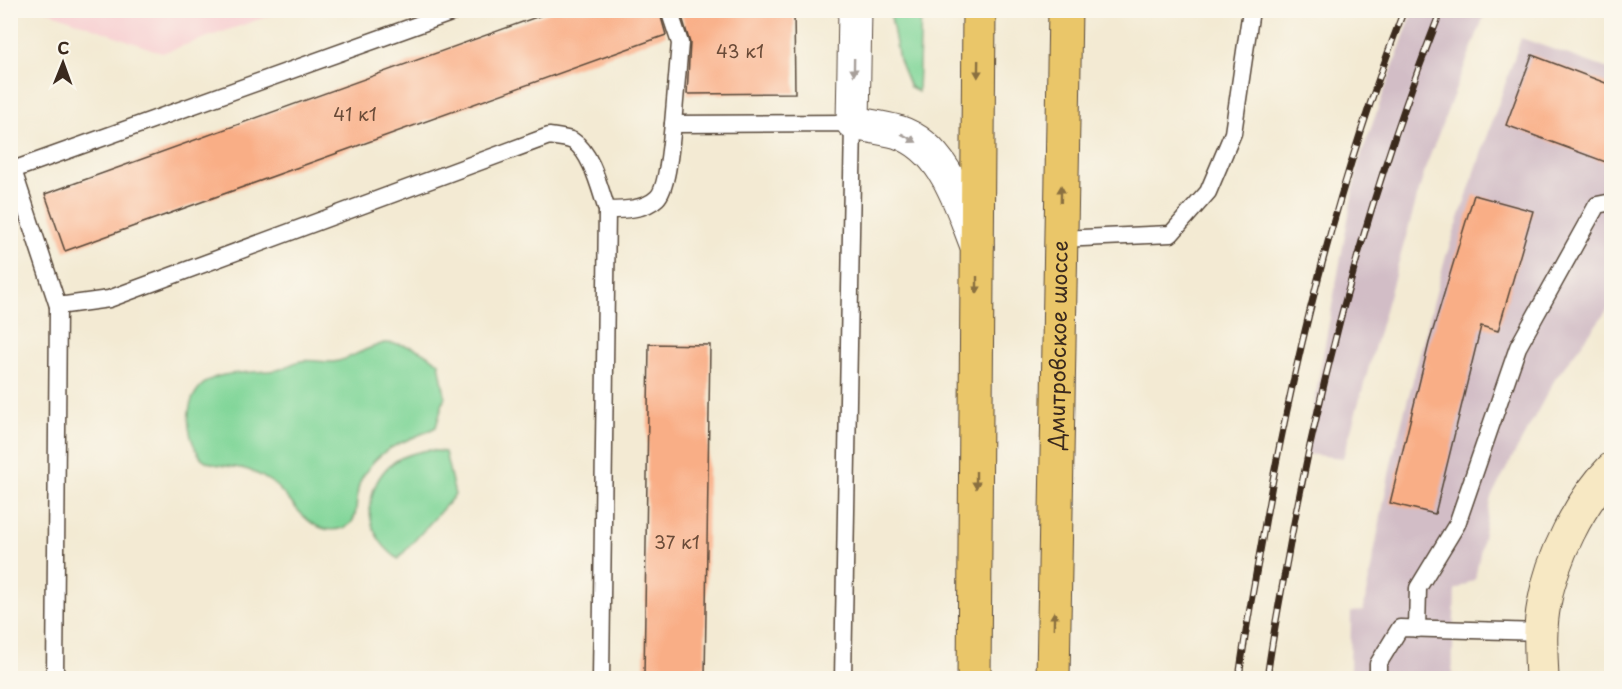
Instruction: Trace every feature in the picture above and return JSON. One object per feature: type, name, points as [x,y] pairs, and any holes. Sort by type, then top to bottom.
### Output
[{"type":"main road","points":[[974,678],[979,10]]},
{"type":"main road","name":"Дмитровское шоссе","points":[[1053,678],[1065,10]]},
{"type":"street","points":[[855,10],[853,123],[900,133],[922,145],[949,177],[977,246]]},
{"type":"street","points":[[1542,678],[1541,632],[1544,605],[1553,568],[1576,518],[1611,469]]},
{"type":"lane","points":[[55,678],[58,306],[12,170],[459,10]]},
{"type":"lane","points":[[607,210],[633,210],[657,198],[665,182],[680,43],[669,10]]},
{"type":"lane","points":[[1060,238],[1171,234],[1208,192],[1233,133],[1251,10]]},
{"type":"lane","points":[[673,124],[853,123],[843,678]]},
{"type":"lane","points":[[58,306],[109,299],[549,136],[572,141],[584,153],[597,179],[607,210],[601,678]]},
{"type":"lane","points":[[1417,628],[1418,588],[1457,524],[1518,347],[1597,206],[1611,202]]},
{"type":"lane","points":[[1377,678],[1378,664],[1400,628],[1541,632]]},
{"type":"shaded area","points":[[47,10],[283,11],[162,53]]},
{"type":"shaded area","points":[[1413,11],[1486,11],[1426,166],[1343,458],[1305,454],[1358,164]]},
{"type":"shaded area","points":[[1521,38],[1611,70],[1611,305],[1555,379],[1491,497],[1475,579],[1455,590],[1452,678],[1350,678],[1351,612],[1363,611],[1392,459],[1445,259]]},
{"type":"green space","points":[[890,11],[921,11],[918,92],[910,87],[899,60]]},
{"type":"green space","points":[[384,343],[413,348],[439,363],[445,396],[436,427],[389,449],[372,463],[360,483],[356,512],[352,522],[343,528],[331,530],[320,528],[302,515],[269,481],[245,469],[210,463],[204,460],[196,450],[189,429],[190,407],[199,389],[207,381],[218,376],[241,372],[280,369],[302,361],[337,361]]},
{"type":"green space","points":[[428,450],[445,452],[455,495],[398,559],[380,542],[372,524],[370,514],[373,493],[376,483],[389,466],[405,456]]},
{"type":"building","points":[[556,10],[659,10],[666,35],[65,251],[45,194]]},
{"type":"building","points":[[680,10],[794,10],[795,93],[687,94],[690,43]]},
{"type":"building","points":[[1532,55],[1611,85],[1611,164],[1506,125]]},
{"type":"building","points":[[1474,195],[1533,211],[1498,331],[1481,326],[1435,514],[1390,503],[1429,343]]},
{"type":"building","points":[[649,344],[710,345],[705,678],[644,678]]},
{"type":"railway","points":[[1239,678],[1274,473],[1303,338],[1338,205],[1358,140],[1404,10]]},
{"type":"railway","points":[[1267,678],[1303,476],[1335,340],[1372,207],[1416,75],[1441,10]]}]
